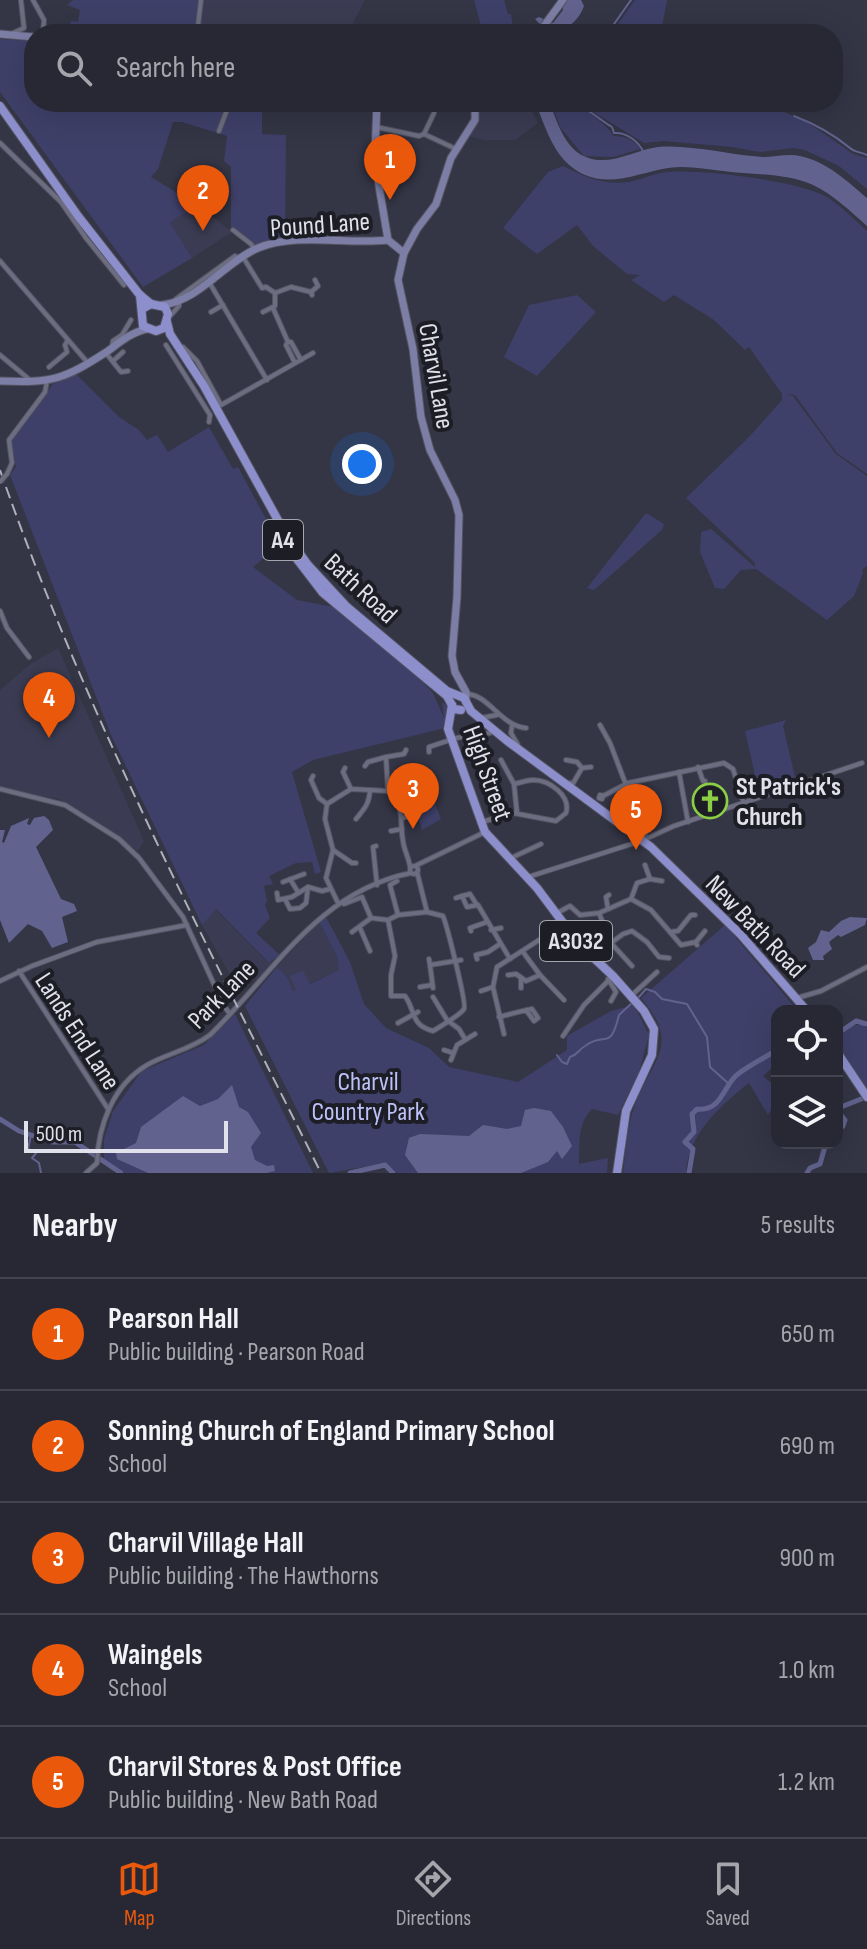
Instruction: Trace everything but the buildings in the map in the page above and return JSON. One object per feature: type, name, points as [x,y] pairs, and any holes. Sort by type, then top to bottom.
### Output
[{"type":"main road","points":[[545,24],[562,2]]},
{"type":"main road","points":[[4,35],[24,36]]},
{"type":"main road","points":[[0,106],[66,204],[136,294],[146,306],[166,314],[164,328],[158,331],[139,326]]},
{"type":"main road","points":[[377,112],[375,154],[388,240],[404,253],[436,204],[444,175],[475,120],[475,112]]},
{"type":"main road","name":"Pound Lane","points":[[166,314],[179,299],[255,250],[291,241],[366,243],[388,240]]},
{"type":"main road","name":"Charvil Lane","points":[[404,253],[398,276],[399,286],[413,349],[421,417],[430,450],[455,500],[459,515],[452,656],[461,701]]},
{"type":"main road","points":[[0,381],[47,381],[109,356],[139,326],[146,306]]},
{"type":"main road","name":"Bath Road","points":[[166,314],[170,334],[189,371]]},
{"type":"main road","name":"Bath Road","points":[[158,331],[165,336],[189,371],[223,426],[287,547],[308,575],[335,604],[447,696],[461,701]]},
{"type":"main road","name":"High Street","points":[[461,701],[447,726],[451,740],[484,827],[527,878]]},
{"type":"main road","name":"New Bath Road","points":[[461,701],[516,748],[674,870],[741,935],[802,1005]]},
{"type":"main road","name":"New Bath Road","points":[[461,701],[487,733],[635,839]]},
{"type":"main road","name":"A3032","points":[[527,878],[579,944],[633,999],[654,1029],[655,1043],[647,1068],[627,1106],[617,1173]]},
{"type":"main road","points":[[843,1061],[865,1094]]},
{"type":"street","points":[[33,0],[44,24]]},
{"type":"street","points":[[198,24],[201,0]]},
{"type":"street","points":[[4,35],[24,28],[21,1]]},
{"type":"street","points":[[219,131],[226,112]]},
{"type":"street","points":[[424,134],[434,113]]},
{"type":"street","points":[[376,127],[419,136],[424,134],[456,149]]},
{"type":"street","points":[[0,143],[66,204],[124,285]]},
{"type":"street","points":[[233,230],[255,250]]},
{"type":"street","points":[[263,312],[273,308],[277,301],[275,293],[262,288],[242,258],[235,256],[179,299],[179,306],[172,311],[171,330],[197,361],[221,405],[313,353]]},
{"type":"street","points":[[0,261],[88,363]]},
{"type":"street","points":[[118,278],[122,278],[136,294]]},
{"type":"street","points":[[275,293],[291,287],[311,294],[318,287],[315,280]]},
{"type":"street","points":[[209,282],[267,380]]},
{"type":"street","points":[[212,309],[223,305]]},
{"type":"street","points":[[273,308],[298,362]]},
{"type":"street","points":[[128,371],[120,374],[109,356],[113,341],[139,326]]},
{"type":"street","points":[[49,367],[67,352],[65,345],[68,339]]},
{"type":"street","points":[[166,345],[189,371],[210,415],[209,422]]},
{"type":"street","points":[[0,355],[32,382]]},
{"type":"street","points":[[109,356],[122,355]]},
{"type":"street","points":[[0,482],[12,463],[9,440],[45,392],[47,381]]},
{"type":"street","points":[[0,611],[7,628],[29,657]]},
{"type":"street","points":[[461,701],[477,696],[512,726],[526,728]]},
{"type":"street","points":[[480,718],[497,715]]},
{"type":"street","points":[[600,725],[626,785],[635,839]]},
{"type":"street","points":[[512,726],[511,733],[516,743],[572,785],[582,768]]},
{"type":"street","points":[[429,748],[487,733]]},
{"type":"street","points":[[366,763],[406,754]]},
{"type":"street","points":[[386,757],[388,791],[397,800],[402,818],[404,849],[419,879],[427,912]]},
{"type":"street","points":[[501,760],[514,784],[517,813],[556,821],[566,813],[568,807],[563,795],[543,781],[514,784]]},
{"type":"street","points":[[566,760],[577,762],[582,768]]},
{"type":"street","points":[[527,878],[862,763]]},
{"type":"street","points":[[603,796],[626,785],[714,764],[730,765],[741,788],[744,804]]},
{"type":"street","points":[[582,768],[591,767]]},
{"type":"street","points":[[698,767],[703,781]]},
{"type":"street","points":[[342,770],[351,789]]},
{"type":"street","points":[[679,772],[688,822]]},
{"type":"street","points":[[311,777],[319,798],[327,804]]},
{"type":"street","points":[[0,789],[65,805],[119,839],[139,858],[187,925],[230,1014]]},
{"type":"street","points":[[327,804],[351,789],[388,791]]},
{"type":"street","points":[[355,817],[362,814],[369,803],[370,790]]},
{"type":"street","points":[[327,804],[325,819],[333,850],[326,876],[330,889],[341,904],[364,896],[371,918]]},
{"type":"street","name":"Park Lane","points":[[86,1173],[96,1166],[99,1136],[108,1109],[139,1071],[196,1045],[230,1014],[303,933],[341,904],[403,875],[502,815],[517,813]]},
{"type":"street","points":[[402,818],[415,815]]},
{"type":"street","points":[[391,831],[402,829]]},
{"type":"street","points":[[509,859],[518,850],[537,844]]},
{"type":"street","points":[[373,845],[380,886],[397,881]]},
{"type":"street","points":[[333,850],[354,865]]},
{"type":"street","points":[[645,865],[650,879]]},
{"type":"street","points":[[283,882],[304,874]]},
{"type":"street","points":[[290,879],[298,892]]},
{"type":"street","points":[[557,913],[570,906],[580,915],[599,913],[631,899],[637,883],[650,879],[662,881]]},
{"type":"street","points":[[390,885],[398,915]]},
{"type":"street","points":[[277,893],[278,900],[308,887],[322,891],[330,889]]},
{"type":"street","points":[[285,899],[290,909],[300,908],[306,903],[308,887]]},
{"type":"street","points":[[478,905],[467,907],[459,897],[470,894],[478,905],[510,959]]},
{"type":"street","points":[[605,896],[608,909]]},
{"type":"street","points":[[631,899],[652,908],[681,945],[696,944],[705,931]]},
{"type":"street","points":[[352,932],[371,918],[388,920],[398,915],[427,912],[443,916],[451,951],[458,960],[466,1008],[433,1031],[412,1016],[409,1000],[405,996],[392,997]]},
{"type":"street","points":[[599,913],[611,943],[632,966]]},
{"type":"street","points":[[670,932],[678,931],[692,913]]},
{"type":"street","points":[[388,920],[395,956],[390,983],[392,997],[388,1003]]},
{"type":"street","points":[[470,928],[487,922]]},
{"type":"street","points":[[504,1034],[493,987],[497,967],[564,924]]},
{"type":"street","points":[[0,981],[97,942],[187,925]]},
{"type":"street","points":[[360,928],[370,951]]},
{"type":"street","points":[[491,930],[501,928]]},
{"type":"street","points":[[611,943],[633,929],[659,957],[669,958]]},
{"type":"street","points":[[475,957],[500,944]]},
{"type":"street","points":[[523,952],[562,1001]]},
{"type":"street","points":[[420,987],[432,987],[430,962],[458,960]]},
{"type":"street","points":[[797,998],[821,991],[867,967]]},
{"type":"street","name":"Lands End Lane","points":[[19,971],[108,1109]]},
{"type":"street","points":[[633,999],[657,972]]},
{"type":"street","points":[[508,975],[516,974],[526,981],[540,975]]},
{"type":"street","points":[[563,1036],[584,1005],[610,978],[616,992],[611,1001]]},
{"type":"street","points":[[521,979],[521,988]]},
{"type":"street","points":[[481,991],[493,987]]},
{"type":"street","points":[[433,997],[435,1006],[465,1039]]},
{"type":"street","points":[[499,1017],[526,1010]]},
{"type":"street","points":[[398,1023],[418,1012]]},
{"type":"street","points":[[451,1060],[457,1045],[475,1034]]},
{"type":"street","points":[[444,1050],[453,1053]]},
{"type":"shaded area","points":[[203,0],[365,0],[352,24],[200,24]]},
{"type":"shaded area","points":[[562,0],[581,0],[584,6],[570,24],[540,24],[535,19],[539,17],[553,23],[563,10]]},
{"type":"shaded area","points":[[474,112],[532,112],[538,123],[515,140],[484,140],[468,136]]},
{"type":"shaded area","points":[[539,112],[553,112],[572,148],[595,160],[670,146],[763,157],[795,155],[810,159],[836,172],[867,198],[867,226],[828,194],[792,178],[682,167],[627,178],[595,178],[566,162],[548,134]]},
{"type":"shaded area","points":[[197,205],[232,232],[192,258],[170,223]]},
{"type":"shaded area","points":[[58,648],[144,841],[138,851],[60,799],[0,786],[0,690],[32,663]]},
{"type":"shaded area","points":[[44,816],[53,830],[36,847],[61,899],[74,904],[77,911],[62,917],[68,942],[52,948],[42,931],[28,924],[9,943],[0,920],[0,830],[5,830],[4,843],[11,826],[29,818],[27,824],[30,825],[34,818]]},
{"type":"shaded area","points":[[215,909],[266,961],[276,960],[258,981],[250,973],[233,980],[202,925]]},
{"type":"shaded area","points":[[850,917],[867,918],[865,925],[841,937],[838,935],[829,942],[832,949],[823,956],[824,960],[813,960],[808,948],[816,942],[821,930],[829,932]]},
{"type":"shaded area","points":[[319,922],[337,956],[339,970],[293,991],[287,977],[277,967]]},
{"type":"shaded area","name":"Charvil Country Park","points":[[232,1085],[239,1107],[248,1112],[261,1133],[251,1147],[255,1160],[267,1166],[274,1165],[275,1171],[148,1173],[117,1159],[116,1153],[136,1143],[141,1127],[183,1096],[200,1106],[218,1099]]},
{"type":"shaded area","name":"Charvil Country Park","points":[[525,1110],[551,1111],[563,1127],[572,1146],[562,1159],[557,1151],[548,1162],[521,1173],[418,1173],[405,1155],[409,1138],[420,1134],[469,1136],[483,1125],[507,1129],[521,1126]]},
{"type":"green space","points":[[73,0],[198,0],[195,24],[71,24],[71,21],[78,22],[80,10],[67,5]]},
{"type":"green space","points":[[474,0],[504,0],[512,24],[481,24]]},
{"type":"green space","points":[[635,0],[667,0],[662,24],[618,24]]},
{"type":"green space","points":[[0,39],[24,40],[24,112],[262,112],[262,134],[286,135],[285,240],[257,246],[231,227],[231,167],[224,161],[227,136],[173,122],[158,169],[151,177],[197,205],[170,223],[192,258],[143,287],[0,92]]},
{"type":"green space","points":[[555,112],[587,112],[614,136],[629,139],[640,149],[613,157],[584,156],[560,127]]},
{"type":"green space","points":[[593,112],[784,112],[810,124],[853,154],[867,158],[867,189],[839,166],[805,150],[793,148],[760,152],[664,141],[644,143]]},
{"type":"green space","points":[[563,166],[588,177],[615,183],[683,172],[727,174],[776,182],[830,199],[867,231],[867,474],[837,453],[795,395],[786,394],[793,396],[836,454],[867,476],[867,566],[862,570],[854,596],[827,620],[756,569],[741,570],[724,589],[715,588],[700,552],[701,532],[711,529],[755,567],[755,563],[686,498],[782,400],[782,394],[749,347],[745,350],[714,320],[674,295],[664,302],[631,280],[640,275],[627,274],[593,246],[577,225],[537,254],[503,228],[548,172]]},
{"type":"green space","points":[[577,295],[596,312],[537,376],[504,357],[529,305]]},
{"type":"green space","points":[[76,374],[147,440],[157,435],[168,452],[209,427],[233,469],[238,467],[280,545],[253,567],[297,600],[334,607],[418,677],[433,693],[444,718],[442,702],[449,707],[445,728],[313,760],[292,772],[321,872],[315,874],[312,862],[296,863],[269,876],[273,884],[264,886],[265,905],[270,918],[256,933],[280,955],[269,963],[216,909],[202,925],[111,735],[10,475],[16,467],[11,439],[53,384]]},
{"type":"green space","points":[[646,513],[664,524],[662,530],[594,590],[587,588]]},
{"type":"green space","points":[[786,720],[783,726],[796,781],[793,785],[760,797],[745,731]]},
{"type":"green space","points":[[422,772],[441,819],[422,830],[407,778]]},
{"type":"green space","name":"Charvil Country Park","points":[[326,917],[350,962],[364,1004],[386,1028],[429,1048],[449,1067],[518,1082],[567,1050],[567,1036],[611,1011],[634,1005],[649,1035],[639,1072],[618,1115],[592,1109],[580,1134],[579,1164],[608,1158],[607,1173],[397,1173],[386,1163],[329,1173],[245,1006],[277,967],[287,977],[293,991],[296,990],[290,976],[303,971],[310,984],[339,970],[337,956],[319,922]]},
{"type":"green space","points":[[725,925],[793,1005],[771,1005],[771,1069],[763,1076],[771,1083],[771,1110],[768,1115],[749,1083],[717,1111],[699,1133],[688,1159],[686,1173],[623,1173],[632,1113],[660,1052],[662,1040],[653,1014],[641,998]]},
{"type":"green space","name":"Charvil Country Park","points":[[235,1014],[313,1173],[126,1173],[104,1161],[104,1139],[113,1111],[142,1071],[204,1045]]},
{"type":"green space","points":[[850,1025],[864,1025],[867,1028],[867,1088],[843,1054],[843,1034]]},
{"type":"waterway","points":[[614,24],[631,0]]},
{"type":"waterway","points":[[590,112],[612,127],[614,133],[632,138],[644,153]]},
{"type":"waterway","points":[[794,116],[867,155]]},
{"type":"waterway","points":[[638,998],[646,989],[662,999],[687,1004],[707,1037],[710,1067],[729,1084]]},
{"type":"waterway","points":[[557,1055],[567,1064],[570,1057],[585,1046],[610,1037],[619,1015],[633,1002]]},
{"type":"waterway","points":[[843,1030],[856,1021],[867,1024]]},
{"type":"waterway","points":[[689,1173],[693,1149],[685,1142],[694,1132],[692,1114],[697,1109],[712,1106],[738,1074],[771,1054]]},
{"type":"waterway","points":[[843,1106],[866,1097]]},
{"type":"waterway","points":[[843,1118],[843,1126]]},
{"type":"waterway","points":[[0,1119],[19,1131],[52,1142],[75,1142],[121,1173]]},
{"type":"waterway","points":[[31,1135],[28,1149],[37,1152],[32,1158],[39,1163],[41,1173]]},
{"type":"waterway","points":[[807,1173],[810,1168],[820,1164],[824,1149]]},
{"type":"waterway","points":[[350,1173],[385,1165],[393,1173]]},
{"type":"railway","points":[[0,470],[70,650],[149,827],[321,1173]]},
{"type":"place","name":"Pearson Hall","points":[[390,200]]},
{"type":"place","name":"Sonning Church of England Primary School","points":[[203,231]]},
{"type":"place","name":"Waingels","points":[[49,738]]},
{"type":"place","name":"St Patrick's Church","points":[[710,801]]},
{"type":"place","name":"Charvil Village Hall","points":[[413,829]]},
{"type":"place","name":"Charvil Stores & Post Office","points":[[636,850]]}]
